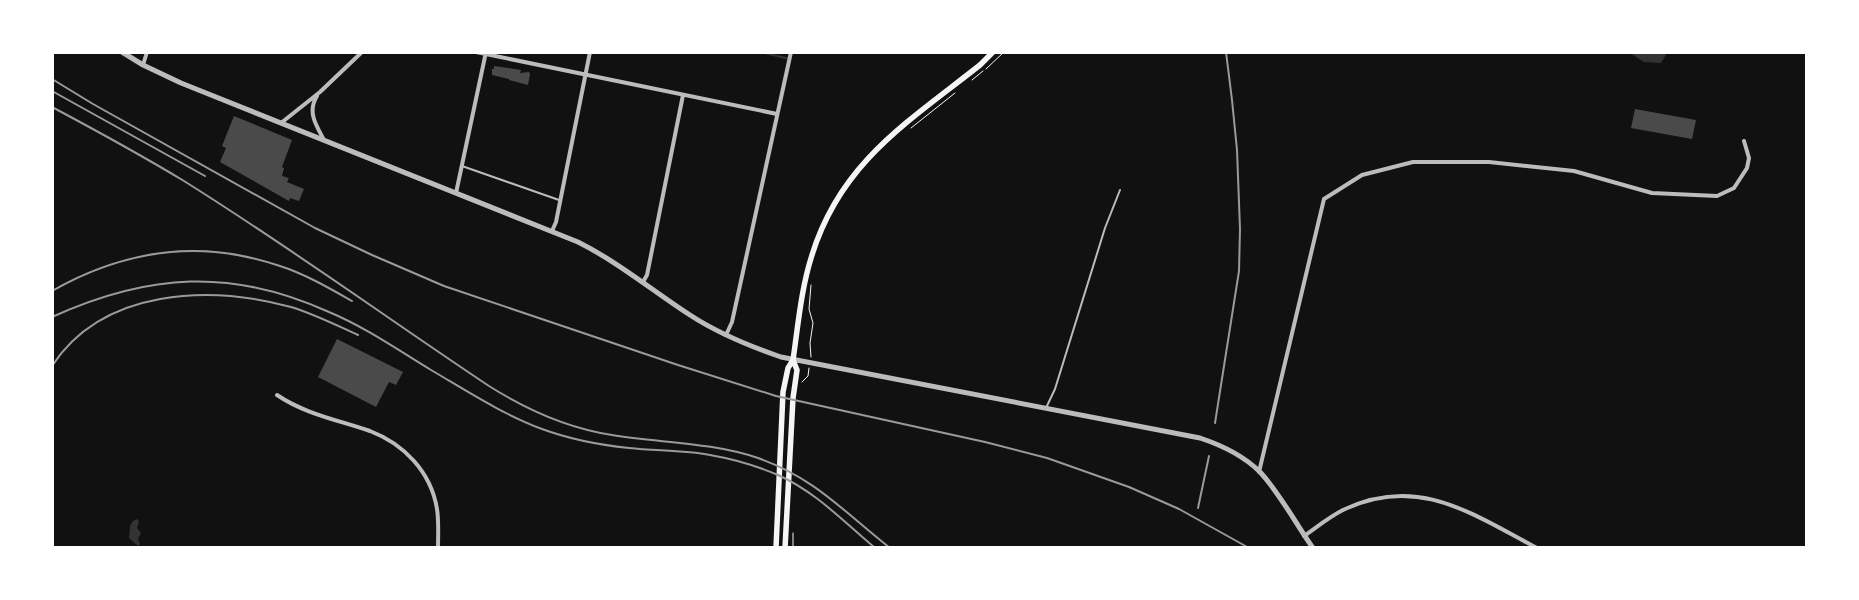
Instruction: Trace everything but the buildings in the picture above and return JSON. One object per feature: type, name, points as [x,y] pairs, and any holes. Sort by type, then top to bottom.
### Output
[{"type":"main road","points":[[785,548],[792,398],[797,370],[794,360],[806,277],[820,232],[831,208],[852,176],[878,147],[980,65],[993,52]]},
{"type":"main road","points":[[776,548],[784,392],[788,368],[794,360]]},
{"type":"street","points":[[122,52],[143,65],[181,83],[456,193],[597,252],[691,316],[749,346],[794,360],[1200,438],[1228,449],[1260,472],[1313,548]]},
{"type":"street","points":[[143,65],[147,52]]},
{"type":"street","points":[[281,123],[320,92],[362,52]]},
{"type":"street","points":[[476,52],[777,114]]},
{"type":"street","points":[[552,232],[556,222],[590,52]]},
{"type":"street","points":[[726,335],[732,322],[791,52]]},
{"type":"street","points":[[456,193],[486,54]]},
{"type":"street","points":[[320,92],[313,102],[312,111],[313,120],[324,140]]},
{"type":"street","points":[[643,282],[647,275],[684,95]]},
{"type":"street","points":[[1260,472],[1324,199],[1362,175],[1412,162],[1489,162],[1574,172],[1652,193],[1717,196],[1734,188],[1747,168],[1749,158],[1744,141]]},
{"type":"street","points":[[277,395],[304,410],[384,437],[410,456],[424,474],[434,498],[438,523],[438,548]]},
{"type":"street","points":[[1304,536],[1327,519],[1359,504],[1379,498],[1419,496],[1457,506],[1538,548]]},
{"type":"lane","points":[[462,166],[560,200]]},
{"type":"lane","points":[[1046,409],[1055,388],[1102,236],[1120,190]]},
{"type":"path","points":[[969,82],[1004,52]]},
{"type":"path","points":[[909,130],[955,93]]},
{"type":"path","points":[[812,281],[809,309],[814,323],[810,343],[812,356]]},
{"type":"path","points":[[802,382],[808,374]]},
{"type":"shaded area","points":[[1630,53],[1667,53],[1661,63],[1644,62]]},
{"type":"shaded area","points":[[137,519],[139,522],[137,528],[141,533],[138,539],[140,544],[138,546],[129,538],[131,525]]},
{"type":"waterway","points":[[760,52],[790,59]]},
{"type":"railway","points":[[1215,423],[1239,271],[1240,229],[1237,150],[1226,52]]},
{"type":"railway","points":[[52,79],[93,104],[315,228],[444,286],[776,396],[985,442],[1047,458],[1129,487],[1179,509],[1249,548]]},
{"type":"railway","points":[[52,91],[205,176]]},
{"type":"railway","points":[[52,107],[184,181],[299,256],[489,386],[518,403],[563,423],[595,432],[704,446],[758,458],[796,475],[813,486],[890,548]]},
{"type":"railway","points":[[52,291],[79,277],[107,266],[163,253],[192,251],[221,253],[280,266],[308,277],[352,301]]},
{"type":"railway","points":[[52,317],[88,302],[123,291],[157,284],[190,282],[224,283],[258,288],[293,298],[329,312],[381,339],[485,402],[552,433],[607,445],[700,453],[736,461],[778,475],[817,499],[875,548]]},
{"type":"railway","points":[[52,366],[74,340],[99,321],[129,307],[160,299],[193,295],[227,296],[260,300],[291,307],[317,316],[358,335]]},
{"type":"railway","points":[[1198,508],[1209,456]]}]
